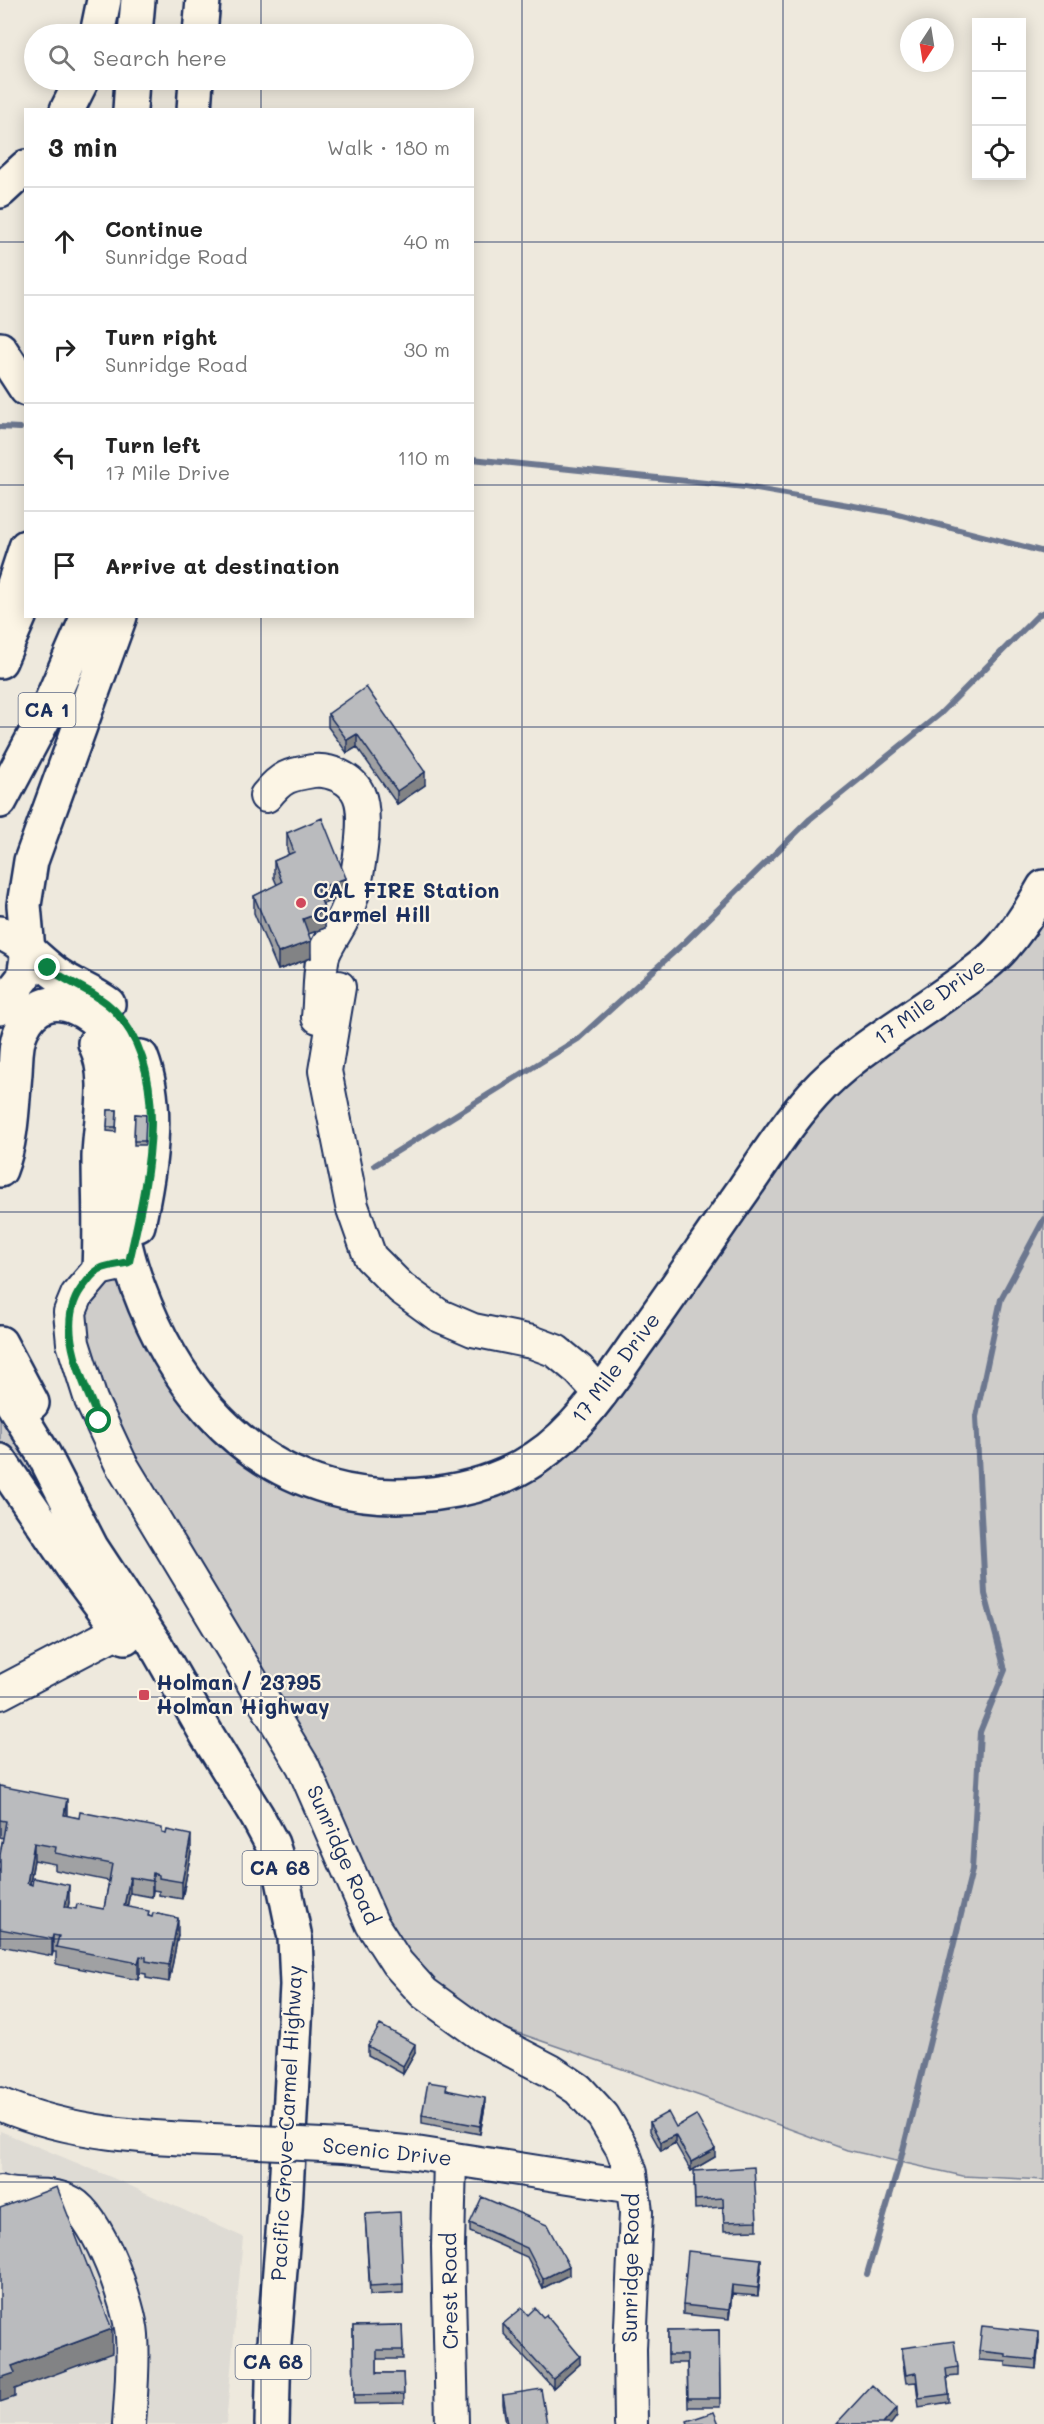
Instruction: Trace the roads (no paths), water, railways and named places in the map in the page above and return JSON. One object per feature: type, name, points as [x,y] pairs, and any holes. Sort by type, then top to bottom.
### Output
[{"type":"main road","points":[[99,24],[104,0]]},
{"type":"main road","points":[[136,24],[138,0]]},
{"type":"main road","points":[[201,24],[203,0]]},
{"type":"main road","points":[[68,108],[77,90]]},
{"type":"main road","points":[[130,108],[131,90]]},
{"type":"main road","points":[[194,108],[195,90]]},
{"type":"main road","points":[[0,191],[24,169]]},
{"type":"main road","points":[[0,349],[24,386]]},
{"type":"main road","points":[[0,627],[24,553]]},
{"type":"main road","points":[[0,661],[24,607]]},
{"type":"main road","name":"CA 1","points":[[0,801],[43,720],[87,618]]},
{"type":"main road","points":[[0,1170],[9,1137],[18,1038],[15,1012],[28,951],[24,905],[31,861],[119,618]]},
{"type":"main road","name":"17 Mile Drive","points":[[15,1012],[59,1004],[87,1012],[109,1033],[123,1059],[127,1093],[120,1216],[114,1265],[149,1315],[170,1358],[212,1416],[267,1459],[296,1476],[329,1488],[363,1494],[398,1496],[438,1493],[477,1485],[536,1458],[567,1432],[601,1394],[772,1148],[812,1096],[836,1072],[867,1048],[964,981],[1002,949],[1030,912],[1044,887]]},
{"type":"main road","points":[[0,933],[10,937],[57,974],[99,997],[115,1012],[134,1039],[146,1069],[151,1119],[142,1204],[114,1265]]},
{"type":"main road","points":[[0,1343],[36,1412],[55,1476]]},
{"type":"main road","name":"Pacific Grove-Carmel Highway","points":[[0,1383],[55,1476],[91,1546],[164,1658],[207,1735],[245,1796],[272,1844],[285,1886],[296,1951],[291,2123],[277,2299],[272,2424]]},
{"type":"main road","name":"Pacific Grove-Carmel Highway","points":[[1,1463],[71,1565],[120,1630],[163,1686],[207,1735]]},
{"type":"street","points":[[266,796],[287,776],[321,770],[346,780],[359,793],[362,807],[361,859],[348,909],[323,955],[317,1038],[352,1206],[370,1257],[401,1288],[438,1315],[473,1330],[532,1342],[556,1351],[579,1370],[601,1394]]},
{"type":"street","points":[[325,1071],[339,987]]},
{"type":"street","name":"Sunridge Road","points":[[114,1265],[77,1295],[70,1312],[77,1358],[99,1421],[127,1475],[303,1766],[372,1924],[411,1980],[438,2005],[482,2035],[565,2079],[591,2101],[622,2148],[633,2187],[636,2226],[630,2349],[632,2424]]},
{"type":"street","points":[[0,1693],[120,1630]]},
{"type":"street","name":"Scenic Drive","points":[[0,2104],[49,2122],[99,2133],[130,2137],[344,2146],[450,2158],[633,2187]]},
{"type":"street","name":"Crest Road","points":[[450,2158],[448,2247],[452,2424]]},
{"type":"street","points":[[0,2192],[54,2196],[74,2204],[100,2237],[132,2334],[129,2424]]},
{"type":"waterway","points":[[0,427],[20,428]]},
{"type":"waterway","points":[[474,459],[745,487],[894,513],[1044,552]]},
{"type":"waterway","points":[[375,1165],[578,1039],[685,942],[810,819],[940,714],[1038,615],[1044,612]]},
{"type":"waterway","points":[[867,2274],[901,2158],[972,1870],[980,1732],[1005,1670],[985,1594],[976,1417],[1001,1299],[1044,1219]]},
{"type":"place","name":"CAL FIRE Station Carmel Hill","points":[[301,903]]},
{"type":"place","name":"Holman / 23795 Holman Highway","points":[[144,1695]]}]
